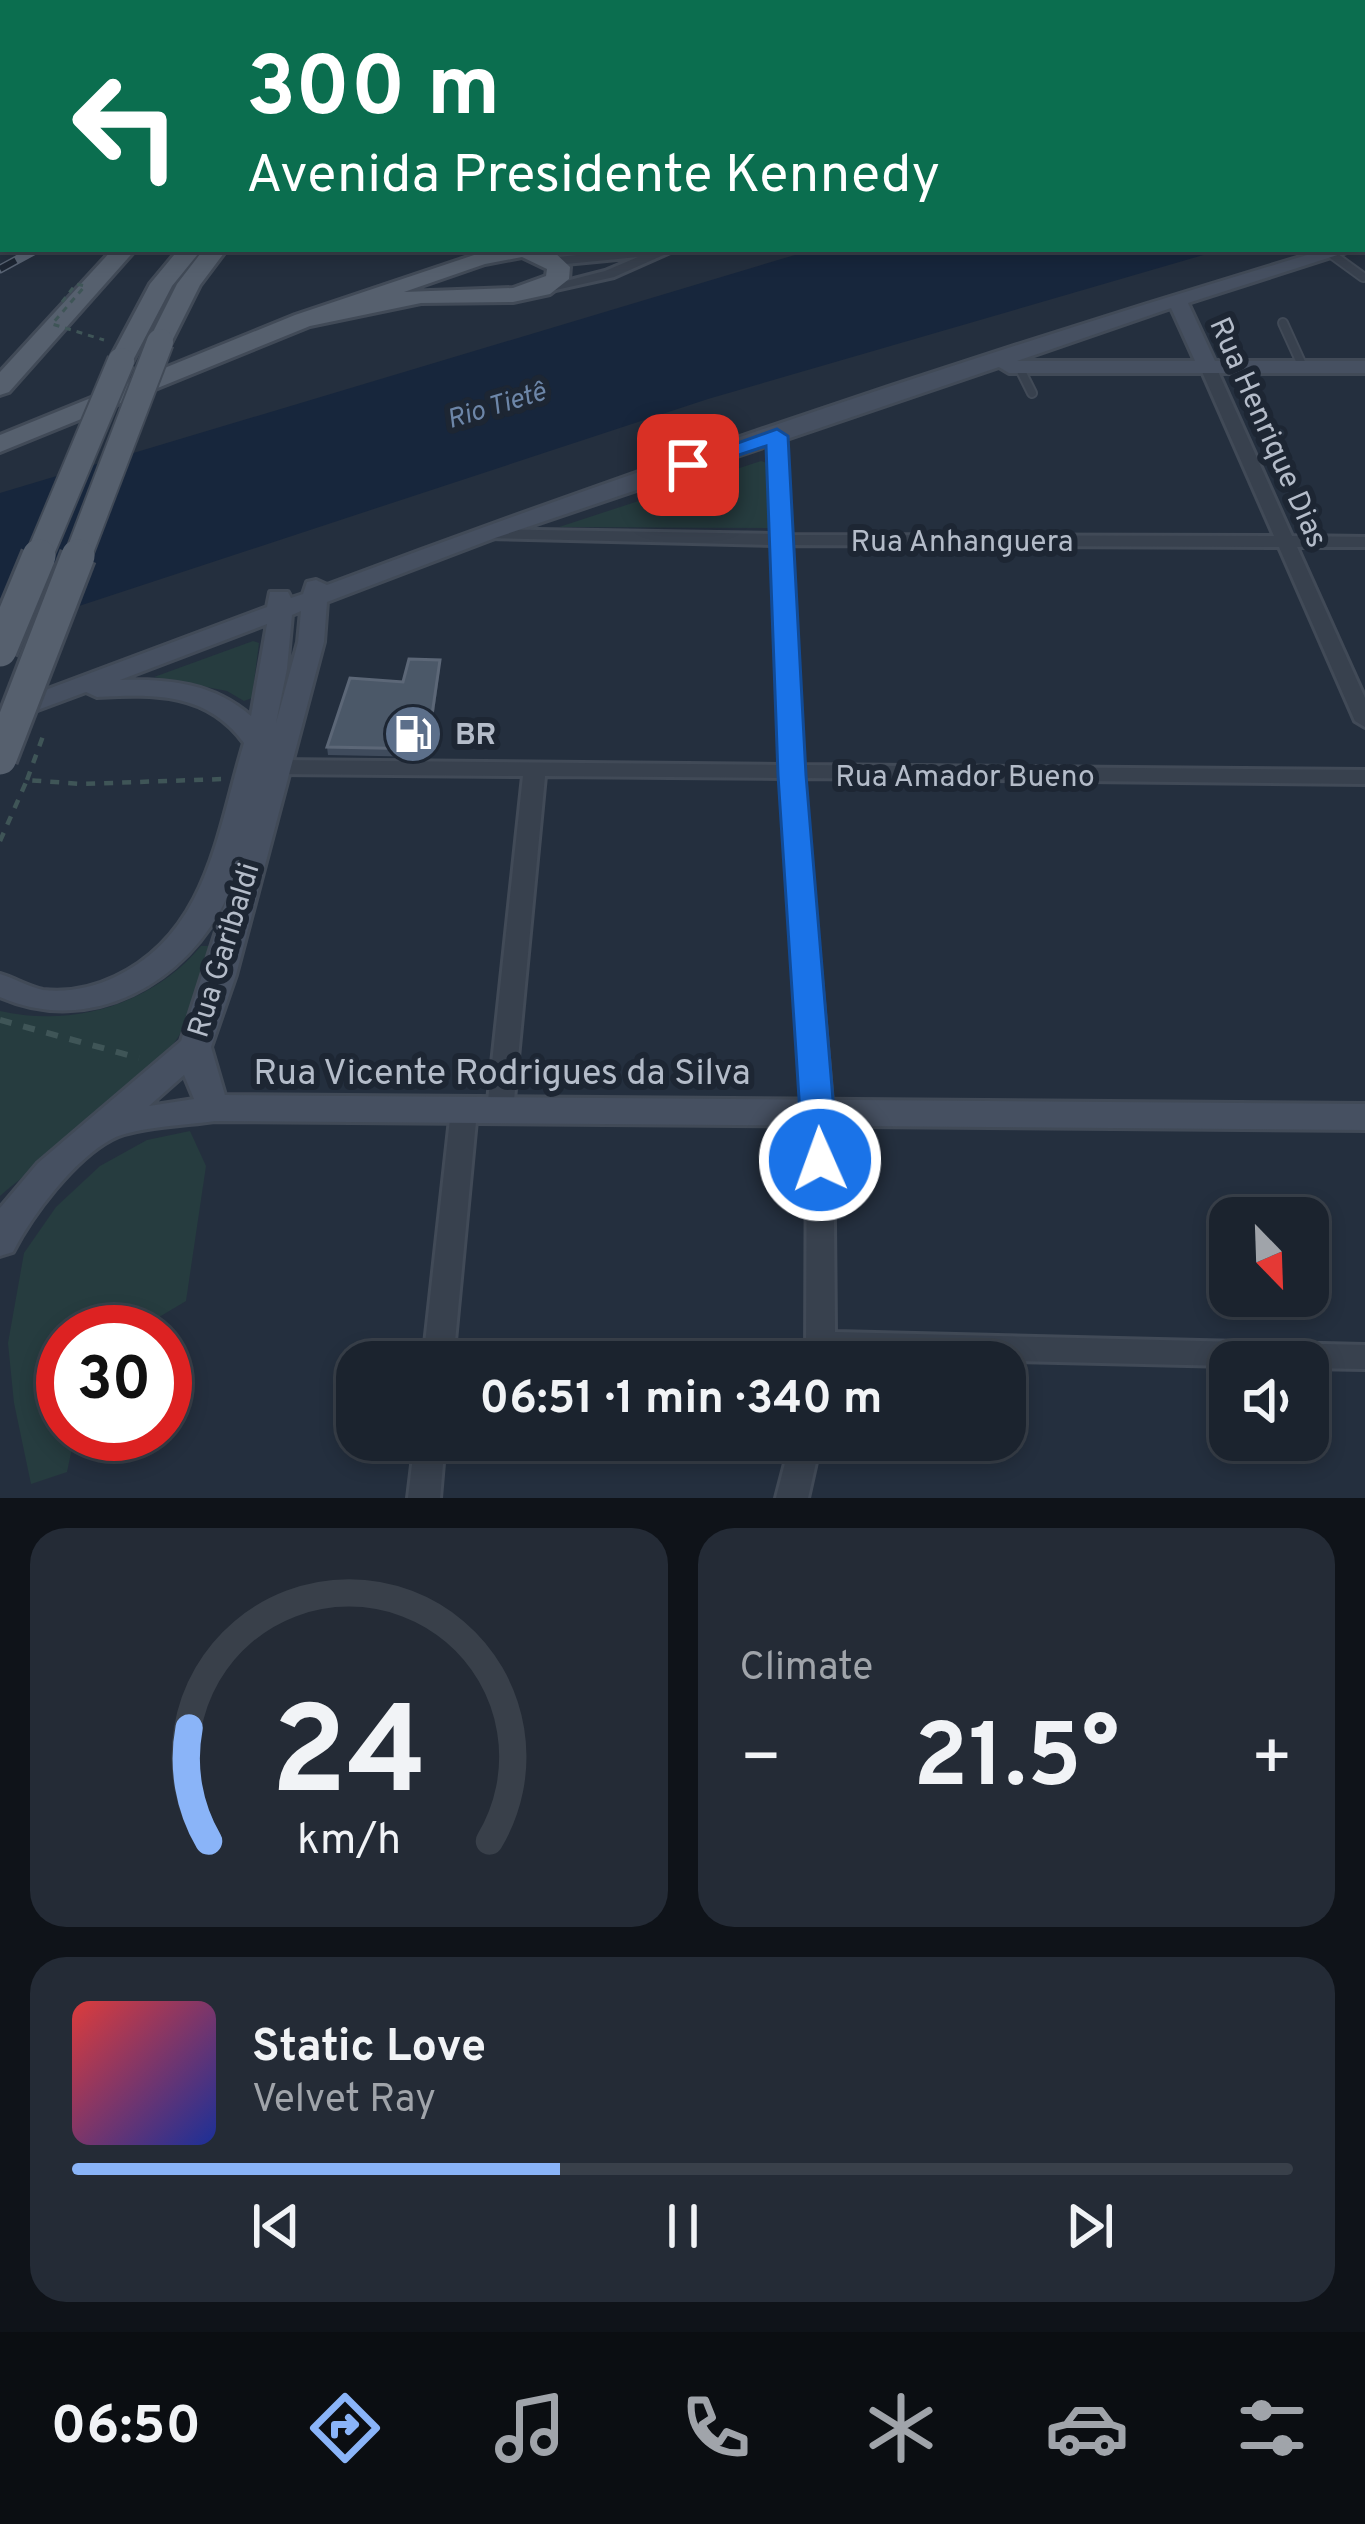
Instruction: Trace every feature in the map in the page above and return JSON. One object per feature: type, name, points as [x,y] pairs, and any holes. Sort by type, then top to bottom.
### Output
[{"type":"main road","points":[[0,387],[122,252]]},
{"type":"main road","points":[[0,650],[123,325],[166,252]]},
{"type":"main road","points":[[118,348],[189,252]]},
{"type":"main road","points":[[0,758],[160,342],[176,305],[214,252]]},
{"type":"main road","points":[[428,272],[447,252]]},
{"type":"main road","points":[[6,440],[428,272],[506,252]]},
{"type":"main road","points":[[303,320],[403,299],[513,295],[542,289],[560,274],[555,262],[521,252]]},
{"type":"main road","points":[[0,697],[1178,300],[1336,252]]},
{"type":"main road","points":[[428,272],[459,294]]},
{"type":"main road","name":"Rua Henrique Dias","points":[[1178,300],[1208,367]]},
{"type":"main road","points":[[989,367],[1365,368]]},
{"type":"main road","name":"Rua Garibaldi","points":[[0,1242],[12,1218],[50,1173],[185,1057],[221,975],[310,642],[316,591]]},
{"type":"main road","points":[[0,716],[280,604]]},
{"type":"main road","name":"Rua Garibaldi","points":[[0,986],[42,1001],[80,999],[116,989],[154,970],[184,942],[207,910],[247,778],[280,604]]},
{"type":"main road","points":[[70,691],[170,688],[209,696],[244,719],[257,742]]},
{"type":"main road","name":"Rua Vicente Rodrigues da Silva","points":[[185,1057],[215,1108]]},
{"type":"main road","name":"Rua Vicente Rodrigues da Silva","points":[[104,1126],[215,1108],[1365,1118]]},
{"type":"street","points":[[555,262],[643,252]]},
{"type":"street","points":[[542,289],[609,274],[662,252]]},
{"type":"street","name":"Rua Henrique Dias","points":[[1208,367],[1365,721]]},
{"type":"street","points":[[777,436],[792,775],[820,1113],[823,1341]]},
{"type":"street","name":"Rua Anhanguera","points":[[487,533],[784,540],[1365,542]]},
{"type":"street","name":"Rua Amador Bueno","points":[[277,767],[1365,777]]},
{"type":"street","points":[[500,1110],[536,767]]},
{"type":"street","points":[[440,1341],[464,1110]]},
{"type":"street","points":[[1026,1354],[1365,1357]]},
{"type":"street","points":[[424,1498],[428,1461]]},
{"type":"street","points":[[792,1498],[801,1461]]},
{"type":"lane","points":[[1340,252],[1363,277]]},
{"type":"lane","points":[[1283,322],[1303,367]]},
{"type":"lane","points":[[1019,367],[1032,393]]},
{"type":"path","points":[[62,302],[76,284],[85,286],[52,324],[118,348]]},
{"type":"path","points":[[0,841],[27,780],[82,784],[247,778]]},
{"type":"path","points":[[0,1020],[185,1057]]},
{"type":"green space","points":[[761,461],[767,463],[771,528],[559,527]]},
{"type":"green space","points":[[253,641],[259,643],[252,698],[244,701],[227,691],[154,677]]},
{"type":"green space","points":[[201,946],[210,946],[198,991],[180,1034],[165,1054],[122,1097],[0,1196],[0,1011],[55,1016],[110,1007],[160,983]]},
{"type":"green space","points":[[190,1131],[206,1166],[186,1301],[179,1305],[36,1305],[36,1461],[69,1461],[67,1472],[31,1484],[14,1403],[8,1343],[24,1253],[56,1207],[100,1166],[147,1140]]},
{"type":"water","name":"Rio Tietê","points":[[805,252],[1214,252],[708,399],[0,632],[0,493]]},
{"type":"building","name":"BR","points":[[409,659],[440,660],[427,749],[327,747],[350,678],[403,682]]},
{"type":"railway","points":[[0,269],[31,252]]},
{"type":"place","name":"BR","points":[[413,734]]},
{"type":"route","points":[[688,465],[777,436],[792,775],[820,1160]]}]
